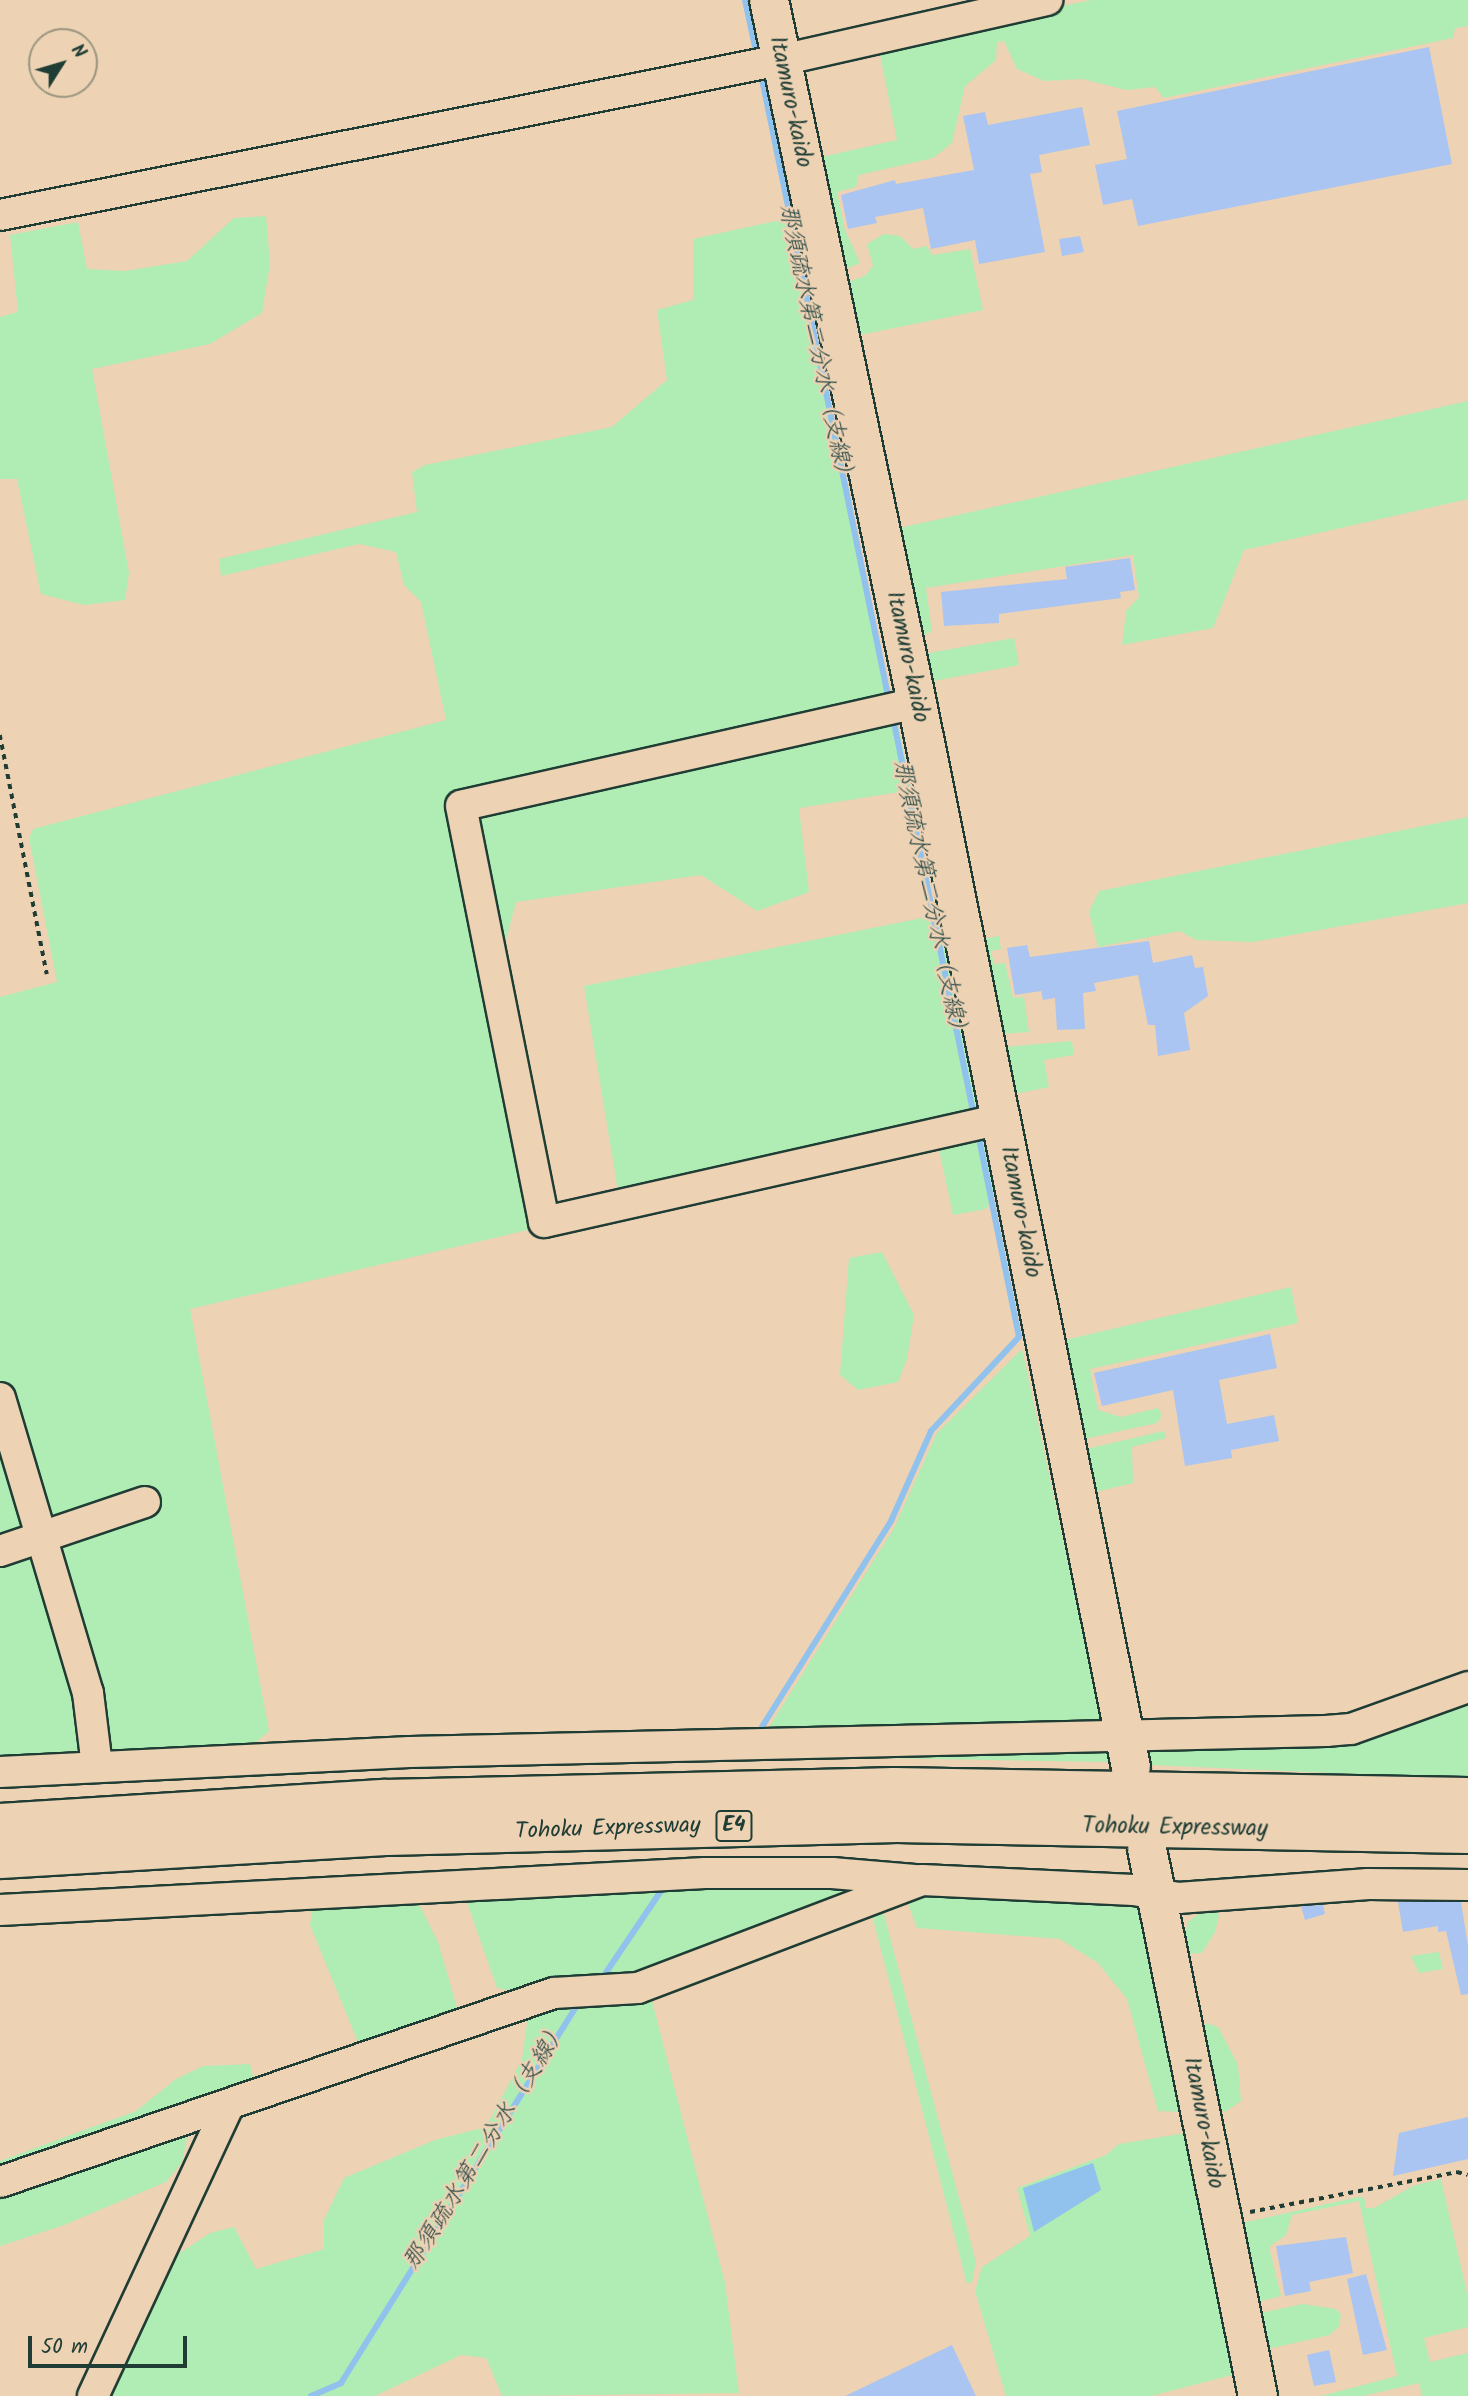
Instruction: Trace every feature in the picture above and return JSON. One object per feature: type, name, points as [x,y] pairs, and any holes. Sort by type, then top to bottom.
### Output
[{"type":"main road","name":"Itamuro-kaido","points":[[768,0],[1002,1119],[1128,1751]]},
{"type":"main road","name":"Tohoku Expressway","points":[[0,1823],[385,1799],[880,1787],[1468,1797]]},
{"type":"main road","name":"Tohoku Expressway","points":[[0,1859],[387,1836],[897,1823],[1468,1834]]},
{"type":"main road","name":"Itamuro-kaido","points":[[1147,1849],[1258,2396]]},
{"type":"street","points":[[0,215],[781,60],[1047,0]]},
{"type":"street","points":[[916,703],[461,806],[544,1222],[1002,1119]]},
{"type":"street","points":[[0,1398],[88,1693],[97,1766]]},
{"type":"street","points":[[0,1551],[145,1503]]},
{"type":"street","points":[[0,1772],[410,1752],[880,1744],[1128,1751],[1351,1729],[1468,1686]]},
{"type":"street","points":[[0,1910],[705,1873],[832,1873],[1178,1898],[1368,1884],[1468,1885]]},
{"type":"street","points":[[0,2182],[227,2108],[554,1993],[638,1988],[922,1880]]},
{"type":"street","points":[[93,2396],[227,2108]]},
{"type":"path","points":[[0,735],[47,974]]},
{"type":"path","points":[[1222,2217],[1457,2172],[1468,2175]]},
{"type":"green space","points":[[1091,0],[1468,0],[1468,26],[1455,28],[1453,38],[1164,98],[1155,87],[1126,90],[1083,79],[1044,81],[1017,69],[1004,41],[997,42],[996,60],[965,86],[952,143],[933,158],[859,175],[856,187],[837,192],[845,230],[860,263],[841,271],[817,158],[897,140],[878,45]]},
{"type":"green space","points":[[266,216],[270,264],[262,313],[210,344],[92,369],[129,573],[125,600],[84,605],[41,594],[17,479],[0,479],[0,317],[18,312],[10,235],[78,222],[87,269],[125,271],[187,261],[234,218]]},
{"type":"green space","points":[[785,219],[912,790],[799,808],[809,892],[757,911],[701,875],[516,902],[488,1009],[532,1229],[190,1309],[269,1731],[255,1743],[0,1762],[0,997],[57,982],[29,838],[33,829],[446,720],[421,602],[404,585],[396,552],[359,544],[221,576],[219,559],[417,512],[412,472],[425,465],[612,427],[667,380],[657,310],[693,300],[693,239]]},
{"type":"green space","points":[[884,234],[900,236],[913,249],[927,246],[932,255],[970,249],[983,310],[855,336],[845,283],[865,276],[873,266],[867,244]]},
{"type":"green space","points":[[1468,401],[1468,499],[1244,550],[1213,628],[1122,645],[1126,611],[1139,597],[1133,555],[926,588],[932,632],[918,636],[895,529]]},
{"type":"green space","points":[[1014,638],[1019,665],[928,682],[923,654]]},
{"type":"green space","points":[[1468,817],[1468,903],[1253,942],[1196,940],[1180,931],[1098,947],[1089,912],[1099,891]]},
{"type":"green space","points":[[922,918],[946,931],[997,1190],[986,1209],[953,1215],[934,1126],[619,1197],[584,986]]},
{"type":"green space","points":[[999,936],[1001,949],[991,951],[994,964],[1005,963],[1013,998],[1024,997],[1029,1032],[1002,1034],[983,939]]},
{"type":"green space","points":[[1072,1041],[1074,1055],[1044,1060],[1049,1087],[1015,1094],[1005,1047]]},
{"type":"green space","points":[[882,1252],[914,1315],[907,1359],[898,1382],[858,1390],[840,1375],[849,1258]]},
{"type":"green space","points":[[1291,1287],[1298,1323],[1090,1369],[1098,1410],[1121,1417],[1158,1408],[1162,1415],[1157,1423],[1084,1439],[1065,1340]]},
{"type":"green space","points":[[1022,1349],[1111,1762],[757,1756],[761,1740],[894,1528],[937,1433]]},
{"type":"green space","points":[[1164,1431],[1166,1438],[1132,1447],[1133,1483],[1096,1492],[1086,1449]]},
{"type":"green space","points":[[1468,1693],[1468,1779],[1150,1765],[1147,1747],[1325,1739]]},
{"type":"green space","points":[[705,1873],[866,1889],[651,1997],[725,2283],[739,2393],[502,2396],[486,2358],[461,2355],[375,2396],[107,2396],[174,2257],[210,2233],[234,2227],[256,2269],[324,2249],[324,2220],[344,2178],[435,2140],[486,2127],[522,2059],[527,2023],[516,1992],[497,1988],[464,1894]]},
{"type":"green space","points":[[412,1890],[438,1942],[458,2011],[360,2047],[310,1925],[313,1902]]},
{"type":"green space","points":[[933,1893],[1138,1905],[1182,2112],[1158,2111],[1127,1999],[1098,1963],[1060,1939],[917,1928],[906,1898]]},
{"type":"green space","points":[[1212,1903],[1219,1915],[1215,1932],[1202,1953],[1188,1954],[1183,1943],[1188,1922]]},
{"type":"green space","points":[[882,1907],[976,2262],[972,2282],[967,2284],[871,1911]]},
{"type":"green space","points":[[1439,1952],[1443,1969],[1419,1973],[1411,1956]]},
{"type":"green space","points":[[1207,2023],[1218,2027],[1238,2065],[1241,2101],[1225,2112],[1218,2108],[1201,2028]]},
{"type":"green space","points":[[250,2064],[255,2084],[188,2134],[182,2162],[166,2182],[64,2225],[0,2246],[0,2161],[136,2111],[176,2079],[203,2066]]},
{"type":"green space","points":[[1186,2133],[1236,2374],[1151,2396],[1006,2396],[975,2291],[982,2267],[1030,2236],[1017,2188],[1106,2155],[1119,2144]],"holes":[[[1092,2163],[1101,2190],[1033,2231]]]},
{"type":"green space","points":[[1441,2179],[1468,2298],[1468,2327],[1424,2338],[1430,2362],[1468,2353],[1468,2396],[1422,2396],[1419,2383],[1363,2396],[1321,2396],[1397,2376],[1359,2201],[1292,2215],[1286,2235],[1269,2247],[1281,2296],[1258,2302],[1242,2223],[1358,2197],[1364,2197],[1366,2208],[1374,2208],[1413,2186]]},
{"type":"green space","points":[[1303,2304],[1336,2309],[1341,2315],[1339,2326],[1330,2335],[1268,2349],[1260,2313]]},
{"type":"water","points":[[1093,2163],[1101,2190],[1034,2232],[1023,2188]]},
{"type":"building","points":[[1429,47],[1452,164],[1138,226],[1132,199],[1103,205],[1095,165],[1127,159],[1117,111]]},
{"type":"building","points":[[1082,107],[1090,145],[1039,155],[1042,172],[1030,174],[1045,252],[979,264],[975,240],[931,249],[923,208],[875,217],[877,223],[848,229],[841,195],[895,180],[896,184],[974,170],[963,116],[985,112],[988,125]]},
{"type":"building","points":[[1080,236],[1084,252],[1062,256],[1059,239]]},
{"type":"building","points":[[1130,558],[1135,590],[1120,592],[1121,598],[999,614],[999,623],[944,626],[941,592],[1067,579],[1065,567]]},
{"type":"building","points":[[1149,941],[1153,963],[1192,955],[1195,968],[1203,967],[1208,996],[1184,1013],[1190,1050],[1158,1056],[1155,1025],[1148,1025],[1138,975],[1094,983],[1096,991],[1083,993],[1085,1029],[1057,1030],[1055,998],[1043,1000],[1041,991],[1015,995],[1007,948],[1027,945],[1030,957]]},
{"type":"building","points":[[1270,1334],[1277,1368],[1219,1380],[1227,1424],[1274,1415],[1279,1441],[1231,1450],[1232,1458],[1185,1466],[1173,1390],[1102,1406],[1094,1373]]},
{"type":"building","points":[[1398,1902],[1461,1902],[1468,1946],[1468,1994],[1461,1995],[1446,1931],[1438,1932],[1438,1926],[1403,1932]]},
{"type":"building","points":[[1323,1905],[1325,1914],[1305,1920],[1301,1906]]},
{"type":"building","points":[[1468,2117],[1468,2159],[1393,2176],[1399,2133]]},
{"type":"building","points":[[1346,2237],[1353,2273],[1309,2282],[1311,2291],[1285,2296],[1276,2246]]},
{"type":"building","points":[[1366,2274],[1387,2350],[1363,2355],[1347,2279]]},
{"type":"building","points":[[952,2345],[976,2396],[845,2396]]},
{"type":"building","points":[[1329,2350],[1336,2382],[1314,2386],[1307,2355]]},
{"type":"waterway","name":"那須疏水第二分水（支線）","points":[[745,0],[757,56]]},
{"type":"waterway","name":"那須疏水第二分水（支線）","points":[[761,74],[889,701]]},
{"type":"waterway","name":"那須疏水第二分水（支線）","points":[[893,718],[974,1116]]},
{"type":"waterway","name":"那須疏水第二分水（支線）","points":[[760,1730],[891,1521],[931,1431],[1019,1337],[978,1133]]},
{"type":"waterway","name":"那須疏水第二分水（支線）","points":[[601,1980],[661,1891]]},
{"type":"waterway","name":"那須疏水第二分水（支線）","points":[[311,2396],[341,2383],[579,2002]]}]
